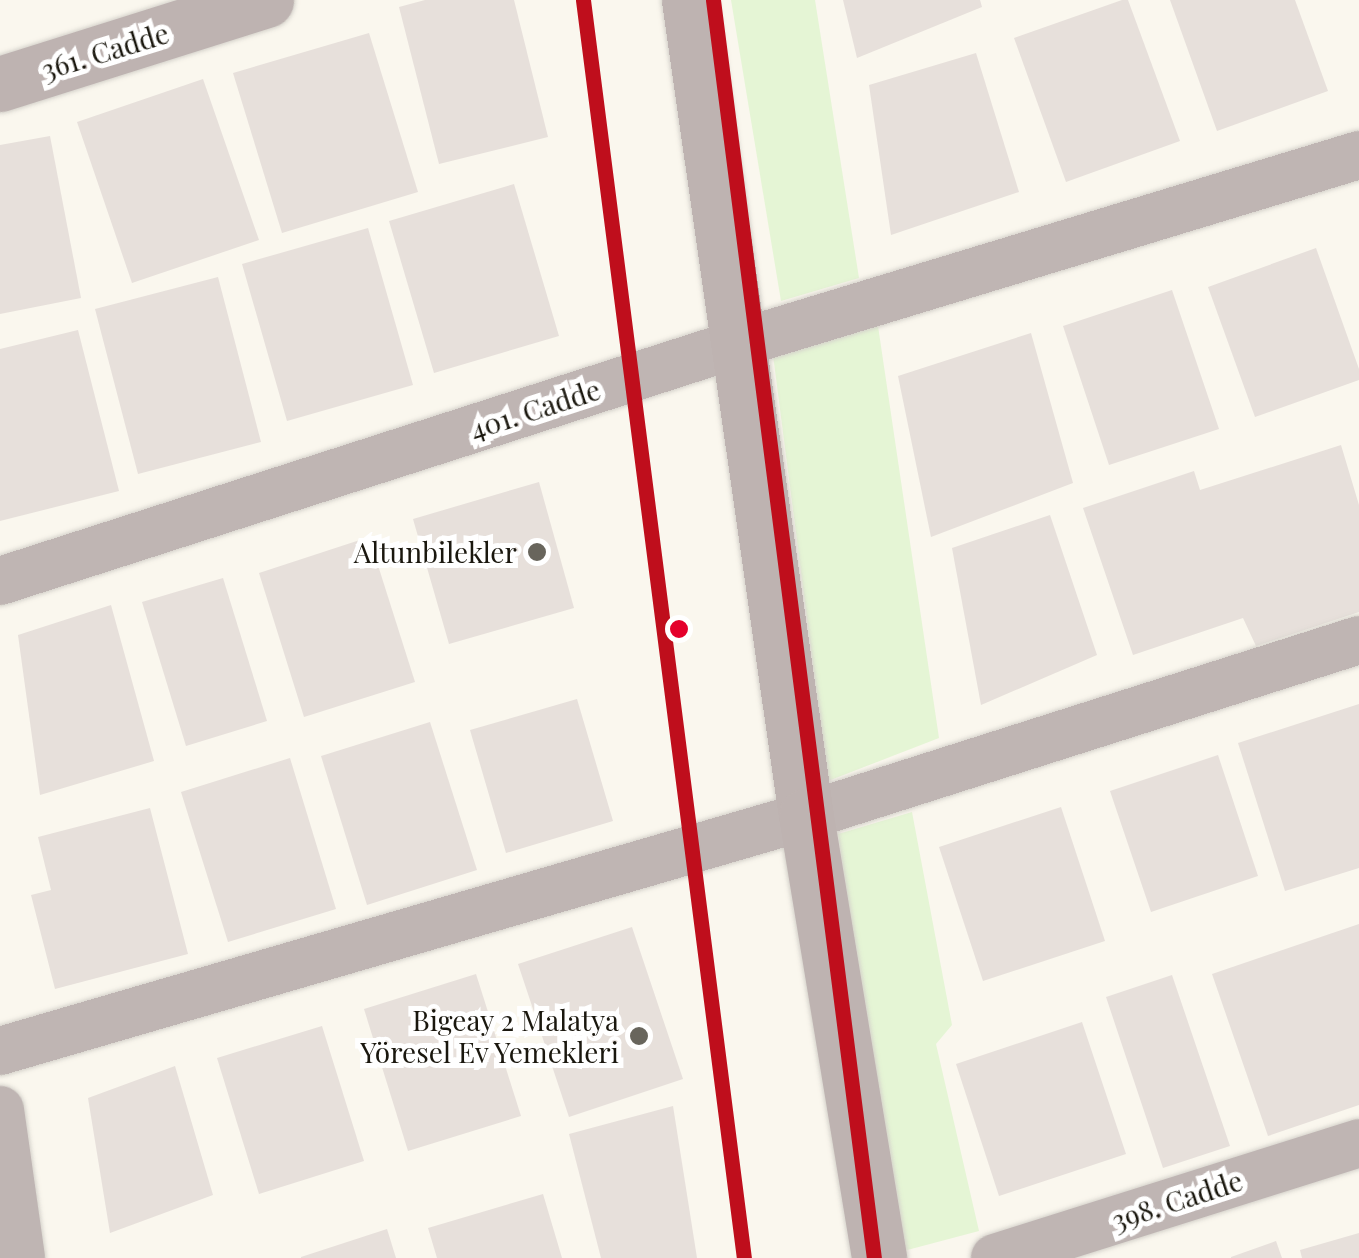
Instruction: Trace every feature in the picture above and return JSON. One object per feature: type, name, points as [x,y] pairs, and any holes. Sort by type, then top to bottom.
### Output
[{"type":"main road","name":"361. Cadde","points":[[0,84],[266,0]]},
{"type":"main road","points":[[689,0],[806,816],[879,1258]]},
{"type":"street","name":"401. Cadde","points":[[0,581],[740,343],[1359,155]]},
{"type":"street","points":[[0,1051],[806,816],[1359,640]]},
{"type":"street","points":[[0,1110],[21,1258]]},
{"type":"street","name":"398. Cadde","points":[[995,1258],[1359,1143]]},
{"type":"green space","points":[[731,0],[815,0],[859,278],[781,301]]},
{"type":"green space","points":[[878,326],[939,738],[828,781],[773,355]]},
{"type":"green space","points":[[912,812],[952,1025],[936,1044],[979,1231],[896,1253],[838,834]]},
{"type":"building","points":[[425,0],[514,0],[548,137],[439,164],[399,7]]},
{"type":"building","points":[[843,0],[980,0],[982,7],[857,58]]},
{"type":"building","points":[[1128,0],[1180,141],[1066,182],[1014,38]]},
{"type":"building","points":[[1170,0],[1295,0],[1328,91],[1217,131]]},
{"type":"building","points":[[369,33],[418,192],[282,233],[233,73]]},
{"type":"building","points":[[976,53],[1019,192],[891,235],[869,85]]},
{"type":"building","points":[[203,79],[259,240],[132,283],[77,122]]},
{"type":"building","points":[[50,136],[81,298],[0,314],[0,145]]},
{"type":"building","points":[[514,184],[559,336],[434,373],[389,221]]},
{"type":"building","points":[[368,228],[413,385],[287,421],[242,264]]},
{"type":"building","points":[[1316,248],[1359,369],[1359,380],[1255,417],[1208,287]]},
{"type":"building","points":[[218,277],[261,442],[138,474],[95,309]]},
{"type":"building","points":[[1172,290],[1219,429],[1109,465],[1063,326]]},
{"type":"building","points":[[78,330],[119,491],[0,521],[0,349]]},
{"type":"building","points":[[1031,333],[1073,483],[931,537],[898,376]]},
{"type":"building","points":[[1341,445],[1359,505],[1359,612],[1256,646],[1243,618],[1133,655],[1083,508],[1194,471],[1200,490]]},
{"type":"building","points":[[539,482],[574,608],[449,644],[413,519]]},
{"type":"building","points":[[1050,515],[1097,655],[981,705],[952,548]]},
{"type":"building","points":[[369,537],[415,682],[304,717],[259,573]]},
{"type":"building","points":[[223,578],[267,721],[186,746],[142,602]]},
{"type":"building","points":[[111,605],[154,761],[40,795],[18,635]]},
{"type":"building","points":[[577,699],[613,821],[506,853],[470,730]]},
{"type":"building","points":[[1359,704],[1359,868],[1285,891],[1238,743]]},
{"type":"building","points":[[430,722],[477,870],[367,905],[321,756]]},
{"type":"building","points":[[1218,755],[1258,876],[1151,912],[1110,791]]},
{"type":"building","points":[[290,758],[336,909],[228,942],[181,792]]},
{"type":"building","points":[[1061,807],[1105,941],[983,981],[939,847]]},
{"type":"building","points":[[150,808],[188,954],[55,989],[31,895],[51,890],[38,837]]},
{"type":"building","points":[[1359,924],[1359,1105],[1268,1136],[1212,974]]},
{"type":"building","points":[[632,927],[683,1079],[569,1117],[518,964]]},
{"type":"building","points":[[476,974],[521,1116],[408,1151],[364,1009]]},
{"type":"building","points":[[1172,975],[1230,1146],[1163,1168],[1106,997]]},
{"type":"building","points":[[1082,1022],[1126,1154],[999,1196],[956,1064]]},
{"type":"building","points":[[322,1026],[364,1161],[259,1194],[217,1058]]},
{"type":"building","points":[[175,1066],[213,1195],[110,1233],[88,1098]]},
{"type":"building","points":[[673,1106],[697,1258],[601,1258],[569,1134]]},
{"type":"building","points":[[543,1194],[562,1258],[437,1258],[428,1228]]},
{"type":"building","points":[[387,1229],[396,1258],[301,1258],[301,1257]]},
{"type":"building","points":[[1359,1233],[1359,1258],[1302,1258],[1300,1250]]},
{"type":"building","points":[[1276,1241],[1282,1258],[1231,1258],[1231,1257]]},
{"type":"transit line","points":[[583,0],[744,1258]]},
{"type":"transit line","points":[[713,0],[874,1258]]},
{"type":"place","name":"Altunbilekler","points":[[537,552]]},
{"type":"place","name":"Bigeay 2 Malatya Yöresel Ev Yemekleri","points":[[639,1036]]}]
